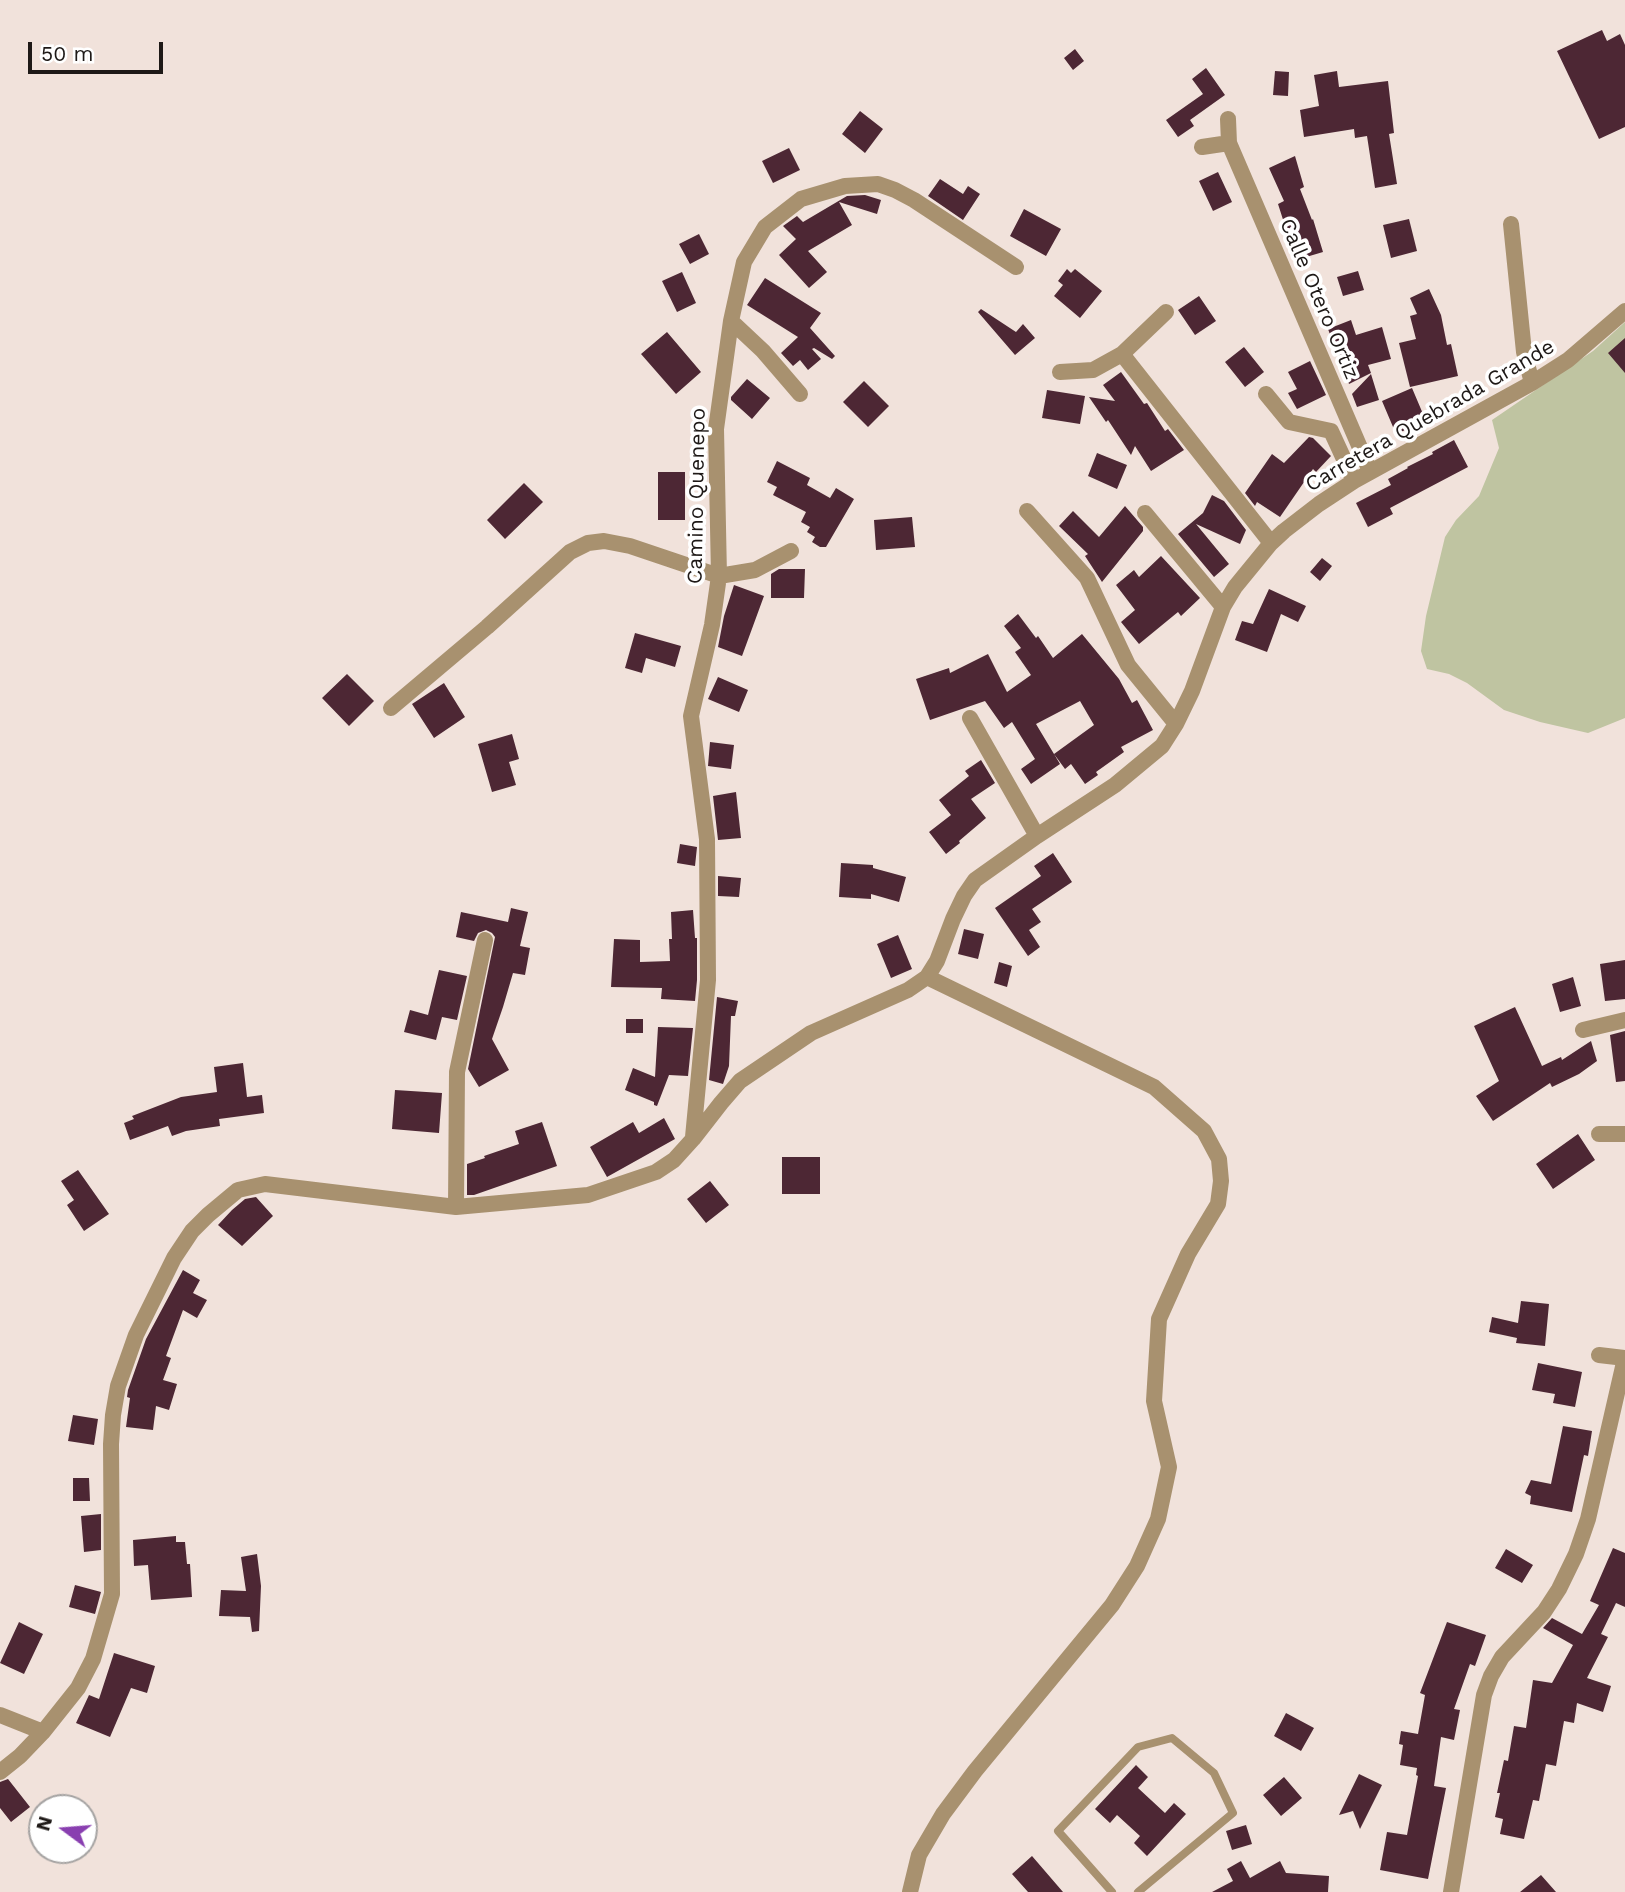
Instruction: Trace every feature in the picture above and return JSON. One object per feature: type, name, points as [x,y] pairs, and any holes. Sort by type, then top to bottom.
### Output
[{"type":"street","points":[[1202,147],[1229,142],[1228,119]]},
{"type":"street","name":"Calle Otero Ortiz","points":[[1229,142],[1370,471]]},
{"type":"street","name":"Camino Quenepo","points":[[693,1139],[708,980],[707,839],[691,716],[712,625],[719,576],[716,429],[731,321],[744,262],[765,227],[801,200],[845,186],[878,184],[895,190],[1016,267]]},
{"type":"street","points":[[1511,224],[1524,352],[1532,383]]},
{"type":"street","name":"Carretera Quebrada Grande","points":[[927,977],[937,961],[964,896],[975,880],[1115,785],[1162,746],[1192,691],[1223,607],[1235,587],[1271,542],[1370,471],[1569,360],[1625,311]]},
{"type":"street","points":[[1060,372],[1093,370],[1122,354],[1166,312]]},
{"type":"street","points":[[731,321],[763,351],[800,394]]},
{"type":"street","points":[[1122,354],[1271,542]]},
{"type":"street","points":[[1266,394],[1289,422],[1331,431],[1354,481]]},
{"type":"street","points":[[1027,510],[1087,578],[1128,665],[1176,724]]},
{"type":"street","points":[[1145,513],[1223,607]]},
{"type":"street","points":[[391,708],[488,627],[570,552],[588,543],[604,541],[630,547],[719,576],[755,570],[791,551]]},
{"type":"street","points":[[970,718],[1037,836]]},
{"type":"street","points":[[456,1207],[457,1072],[485,940]]},
{"type":"street","points":[[0,1772],[43,1732],[78,1688],[93,1659],[112,1594],[111,1444],[118,1386],[125,1363],[152,1300],[174,1258],[192,1231],[237,1190],[265,1184],[456,1207],[589,1195],[656,1172],[674,1160],[740,1081],[811,1033],[908,990],[927,977],[1154,1087],[1204,1131],[1219,1159],[1221,1181],[1218,1204],[1188,1254],[1159,1320],[1154,1401],[1169,1466],[1158,1519],[1137,1566],[1112,1605],[975,1771],[943,1814],[919,1855],[910,1892]]},
{"type":"street","points":[[1583,1030],[1625,1020]]},
{"type":"street","points":[[1599,1134],[1625,1134]]},
{"type":"street","points":[[1451,1892],[1484,1695],[1502,1657],[1544,1612],[1559,1589],[1576,1554],[1588,1519],[1625,1358],[1599,1355]]},
{"type":"street","points":[[0,1715],[43,1732]]},
{"type":"lane","points":[[1112,1892],[1058,1831],[1138,1747],[1172,1738],[1214,1773],[1233,1813],[1138,1892]]},
{"type":"green space","points":[[1625,322],[1625,718],[1588,733],[1504,710],[1467,683],[1449,674],[1427,669],[1421,651],[1426,616],[1445,537],[1456,520],[1479,496],[1499,448],[1492,420],[1593,351]]},
{"type":"building","points":[[1602,30],[1607,41],[1620,34],[1625,45],[1625,127],[1599,139],[1557,51]]},
{"type":"building","points":[[1075,49],[1084,61],[1073,70],[1064,58]]},
{"type":"building","points":[[1206,68],[1225,95],[1190,120],[1194,126],[1178,137],[1166,120],[1203,94],[1192,79]]},
{"type":"building","points":[[1275,71],[1289,72],[1288,96],[1273,95]]},
{"type":"building","points":[[1337,71],[1339,87],[1388,81],[1394,133],[1389,134],[1397,184],[1375,188],[1367,136],[1355,138],[1354,129],[1304,137],[1300,110],[1319,106],[1314,75]]},
{"type":"building","points":[[860,111],[883,129],[865,153],[842,134]]},
{"type":"building","points":[[789,148],[800,170],[773,183],[762,161]]},
{"type":"building","points":[[1295,156],[1304,187],[1300,189],[1323,252],[1296,260],[1278,204],[1284,201],[1269,168]]},
{"type":"building","points":[[1218,172],[1232,202],[1213,211],[1199,181]]},
{"type":"building","points":[[940,179],[963,194],[968,186],[980,194],[963,220],[928,196]]},
{"type":"building","points":[[865,195],[881,200],[877,214],[839,202],[852,225],[808,251],[827,272],[809,288],[779,255],[796,239],[783,226],[797,216],[803,222],[847,196]]},
{"type":"building","points":[[1024,209],[1061,229],[1046,256],[1010,236]]},
{"type":"building","points":[[1409,219],[1417,251],[1391,258],[1383,225]]},
{"type":"building","points":[[699,234],[709,254],[690,264],[679,244]]},
{"type":"building","points":[[1067,269],[1071,273],[1075,269],[1102,291],[1080,318],[1054,296],[1063,285],[1058,281]]},
{"type":"building","points":[[1358,271],[1364,290],[1343,296],[1337,277]]},
{"type":"building","points":[[682,272],[696,303],[677,312],[662,281]]},
{"type":"building","points":[[765,278],[821,313],[810,328],[835,356],[832,359],[814,348],[812,349],[821,359],[808,370],[800,360],[793,366],[781,353],[798,337],[747,305]]},
{"type":"building","points":[[1429,289],[1441,315],[1447,345],[1451,344],[1458,376],[1410,387],[1399,343],[1416,339],[1410,316],[1417,314],[1410,298]]},
{"type":"building","points":[[1199,296],[1216,321],[1195,335],[1178,310]]},
{"type":"building","points":[[981,309],[1016,332],[1023,324],[1035,338],[1015,355],[978,312]]},
{"type":"building","points":[[1351,320],[1356,335],[1382,327],[1391,359],[1368,365],[1371,373],[1349,384],[1328,329]]},
{"type":"building","points":[[667,332],[701,372],[676,394],[641,354]]},
{"type":"building","points":[[1625,338],[1625,373],[1608,353]]},
{"type":"building","points":[[1244,347],[1264,372],[1245,387],[1225,362]]},
{"type":"building","points":[[1310,361],[1326,395],[1297,409],[1288,393],[1297,389],[1288,372]]},
{"type":"building","points":[[1121,372],[1144,404],[1147,403],[1165,431],[1168,429],[1184,450],[1151,471],[1135,446],[1131,455],[1089,397],[1115,401],[1103,385]]},
{"type":"building","points":[[1371,374],[1379,400],[1357,407],[1352,394]]},
{"type":"building","points":[[747,379],[770,398],[752,419],[731,400]]},
{"type":"building","points":[[864,381],[889,406],[868,427],[843,402]]},
{"type":"building","points":[[1412,388],[1426,421],[1396,434],[1382,401]]},
{"type":"building","points":[[1047,390],[1085,396],[1080,424],[1042,418]]},
{"type":"building","points":[[1309,437],[1331,456],[1316,472],[1313,469],[1280,517],[1257,502],[1255,506],[1245,493],[1272,454],[1284,463]]},
{"type":"building","points":[[1454,440],[1468,467],[1390,508],[1393,514],[1368,527],[1356,503],[1391,485],[1388,479]]},
{"type":"building","points":[[1097,453],[1127,465],[1117,489],[1088,476]]},
{"type":"building","points":[[777,461],[810,478],[807,485],[830,498],[836,488],[854,499],[826,547],[812,542],[815,537],[807,532],[810,527],[801,522],[806,512],[773,495],[777,487],[767,482]]},
{"type":"building","points":[[658,472],[685,472],[685,520],[658,520]]},
{"type":"building","points":[[524,483],[543,502],[505,539],[487,520]]},
{"type":"building","points":[[1212,495],[1224,501],[1246,530],[1240,544],[1196,524],[1229,564],[1214,577],[1178,534],[1203,513]]},
{"type":"building","points":[[1125,506],[1143,527],[1143,531],[1102,582],[1085,556],[1088,554],[1059,526],[1073,511],[1099,537]]},
{"type":"building","points":[[912,517],[915,547],[876,550],[874,520]]},
{"type":"building","points":[[1161,556],[1200,598],[1181,616],[1178,612],[1139,644],[1121,622],[1135,610],[1116,585],[1134,570],[1139,577]]},
{"type":"building","points":[[1322,558],[1332,566],[1320,581],[1310,572]]},
{"type":"building","points":[[779,569],[805,569],[804,598],[771,598],[771,574]]},
{"type":"building","points":[[734,585],[764,596],[742,656],[718,647]]},
{"type":"building","points":[[1269,589],[1306,606],[1298,622],[1281,614],[1267,652],[1235,640],[1242,621],[1253,624]]},
{"type":"building","points":[[1018,614],[1053,658],[1082,634],[1119,679],[1132,703],[1137,700],[1153,730],[1121,747],[1124,752],[1096,772],[1098,775],[1085,784],[1071,764],[1065,769],[1054,754],[1060,764],[1031,784],[1021,769],[1035,759],[1012,722],[1004,728],[985,701],[930,720],[916,679],[949,668],[950,673],[988,654],[1007,692],[1031,675],[1015,652],[1021,648],[1004,626]],"holes":[[[1080,701],[1094,725],[1054,754],[1036,724]]]},
{"type":"building","points":[[635,633],[681,646],[675,667],[646,658],[642,673],[625,668]]},
{"type":"building","points":[[347,674],[374,701],[349,726],[322,698]]},
{"type":"building","points":[[718,677],[748,690],[739,712],[708,699]]},
{"type":"building","points":[[444,683],[465,717],[434,738],[412,704]]},
{"type":"building","points":[[512,734],[519,759],[509,762],[516,785],[492,792],[478,744]]},
{"type":"building","points":[[710,742],[734,745],[731,769],[708,766]]},
{"type":"building","points":[[981,760],[995,783],[971,799],[986,818],[946,854],[929,832],[951,815],[939,800],[969,776],[965,771]]},
{"type":"building","points":[[736,792],[741,838],[718,840],[713,796]]},
{"type":"building","points":[[680,844],[697,847],[695,866],[677,863]]},
{"type":"building","points":[[1053,853],[1072,882],[1032,909],[1041,922],[1029,930],[1040,947],[1028,956],[995,908],[1041,876],[1034,866]]},
{"type":"building","points":[[841,863],[873,865],[873,868],[906,877],[899,902],[871,894],[871,899],[839,897]]},
{"type":"building","points":[[718,876],[741,878],[739,897],[718,896]]},
{"type":"building","points":[[511,908],[528,912],[520,946],[530,948],[525,975],[513,973],[492,1039],[509,1070],[479,1087],[468,1069],[495,937],[486,930],[478,933],[474,941],[456,937],[461,912],[508,922]]},
{"type":"building","points":[[693,910],[697,938],[695,1001],[661,999],[662,988],[611,987],[614,939],[640,940],[640,962],[670,961],[671,912]]},
{"type":"building","points":[[964,929],[984,934],[978,959],[958,954]]},
{"type":"building","points":[[898,935],[912,969],[891,978],[877,944]]},
{"type":"building","points":[[1625,960],[1625,999],[1605,1001],[1600,964]]},
{"type":"building","points":[[999,962],[1012,966],[1007,987],[994,983]]},
{"type":"building","points":[[439,970],[467,976],[457,1020],[442,1017],[436,1040],[404,1032],[410,1010],[428,1015]]},
{"type":"building","points":[[1573,977],[1581,1006],[1560,1012],[1552,984]]},
{"type":"building","points":[[717,997],[738,1001],[735,1016],[731,1016],[729,1066],[723,1084],[709,1080]]},
{"type":"building","points":[[1515,1007],[1542,1066],[1561,1057],[1562,1060],[1591,1041],[1597,1061],[1579,1074],[1552,1087],[1550,1083],[1493,1121],[1476,1096],[1499,1081],[1474,1026]]},
{"type":"building","points":[[626,1019],[643,1019],[643,1033],[626,1033]]},
{"type":"building","points":[[658,1027],[693,1028],[688,1076],[669,1075],[657,1106],[654,1102],[625,1090],[633,1068],[655,1077]]},
{"type":"building","points":[[1625,1031],[1625,1081],[1616,1082],[1610,1035]]},
{"type":"building","points":[[243,1063],[247,1097],[262,1095],[264,1113],[219,1119],[220,1126],[172,1136],[168,1126],[130,1140],[124,1123],[134,1119],[132,1116],[181,1097],[217,1092],[214,1067]]},
{"type":"building","points":[[395,1090],[442,1093],[439,1133],[392,1129]]},
{"type":"building","points":[[664,1118],[675,1139],[607,1177],[590,1147],[633,1122],[639,1133]]},
{"type":"building","points":[[542,1122],[557,1166],[474,1195],[467,1195],[467,1164],[519,1144],[515,1131]]},
{"type":"building","points":[[1578,1134],[1595,1160],[1553,1189],[1536,1164]]},
{"type":"building","points":[[782,1157],[820,1157],[820,1194],[782,1194]]},
{"type":"building","points":[[78,1170],[109,1214],[84,1231],[67,1205],[74,1200],[61,1181]]},
{"type":"building","points":[[710,1181],[729,1205],[706,1223],[687,1199]]},
{"type":"building","points":[[256,1197],[273,1216],[242,1246],[218,1225],[245,1199]]},
{"type":"building","points":[[183,1270],[200,1280],[193,1293],[207,1300],[197,1318],[183,1310],[166,1356],[171,1358],[163,1380],[177,1384],[169,1410],[156,1406],[153,1430],[126,1427],[130,1398],[127,1397],[128,1390],[146,1339]]},
{"type":"building","points":[[1521,1301],[1549,1304],[1545,1346],[1516,1343],[1517,1338],[1489,1332],[1492,1317],[1518,1323]]},
{"type":"building","points":[[1538,1363],[1582,1372],[1575,1407],[1553,1403],[1555,1394],[1532,1390]]},
{"type":"building","points":[[73,1415],[98,1419],[94,1445],[68,1441]]},
{"type":"building","points":[[1563,1426],[1592,1431],[1588,1456],[1584,1455],[1572,1512],[1530,1504],[1531,1496],[1525,1493],[1531,1480],[1551,1484]]},
{"type":"building","points":[[73,1478],[89,1478],[90,1501],[73,1501]]},
{"type":"building","points":[[101,1514],[101,1550],[84,1552],[81,1516]]},
{"type":"building","points":[[176,1536],[176,1542],[185,1542],[187,1564],[190,1564],[192,1597],[151,1600],[148,1565],[134,1566],[133,1540]]},
{"type":"building","points":[[1613,1548],[1625,1553],[1625,1607],[1616,1603],[1601,1634],[1608,1637],[1587,1678],[1611,1686],[1603,1712],[1577,1703],[1574,1723],[1564,1721],[1556,1766],[1546,1764],[1539,1801],[1533,1800],[1524,1839],[1500,1834],[1503,1819],[1495,1817],[1500,1793],[1497,1793],[1504,1760],[1508,1761],[1514,1726],[1526,1728],[1533,1680],[1552,1683],[1573,1645],[1543,1628],[1552,1618],[1582,1634],[1599,1605],[1590,1601]]},
{"type":"building","points":[[1506,1549],[1533,1565],[1522,1583],[1495,1568]]},
{"type":"building","points":[[257,1554],[261,1586],[259,1631],[252,1632],[250,1617],[219,1616],[221,1590],[246,1591],[241,1557]]},
{"type":"building","points":[[75,1585],[101,1592],[95,1614],[69,1607]]},
{"type":"building","points":[[19,1622],[43,1634],[24,1674],[0,1663]]},
{"type":"building","points":[[1447,1622],[1486,1635],[1475,1666],[1470,1664],[1454,1709],[1460,1710],[1454,1740],[1441,1737],[1434,1786],[1446,1788],[1428,1879],[1380,1870],[1387,1832],[1407,1835],[1418,1776],[1417,1768],[1400,1765],[1403,1745],[1399,1744],[1401,1731],[1418,1734],[1425,1695],[1420,1693]]},
{"type":"building","points":[[114,1653],[155,1666],[147,1693],[131,1688],[110,1737],[76,1723],[89,1695],[99,1699]]},
{"type":"building","points":[[1286,1713],[1314,1728],[1301,1751],[1274,1736]]},
{"type":"building","points":[[1136,1765],[1148,1777],[1138,1788],[1165,1813],[1174,1803],[1186,1814],[1147,1856],[1134,1843],[1140,1836],[1117,1815],[1110,1823],[1095,1809]]},
{"type":"building","points":[[1359,1774],[1382,1785],[1360,1829],[1353,1811],[1339,1815]]},
{"type":"building","points":[[1284,1777],[1302,1798],[1281,1816],[1263,1795]]},
{"type":"building","points":[[8,1779],[28,1804],[28,1809],[11,1822],[0,1808],[0,1782]]},
{"type":"building","points":[[1246,1825],[1252,1844],[1232,1850],[1226,1831]]},
{"type":"building","points":[[1032,1856],[1063,1892],[1028,1892],[1012,1874]]},
{"type":"building","points":[[1241,1861],[1250,1878],[1280,1861],[1286,1873],[1329,1876],[1328,1892],[1212,1892],[1233,1881],[1227,1869]]},
{"type":"building","points":[[1541,1875],[1556,1892],[1520,1892]]}]
